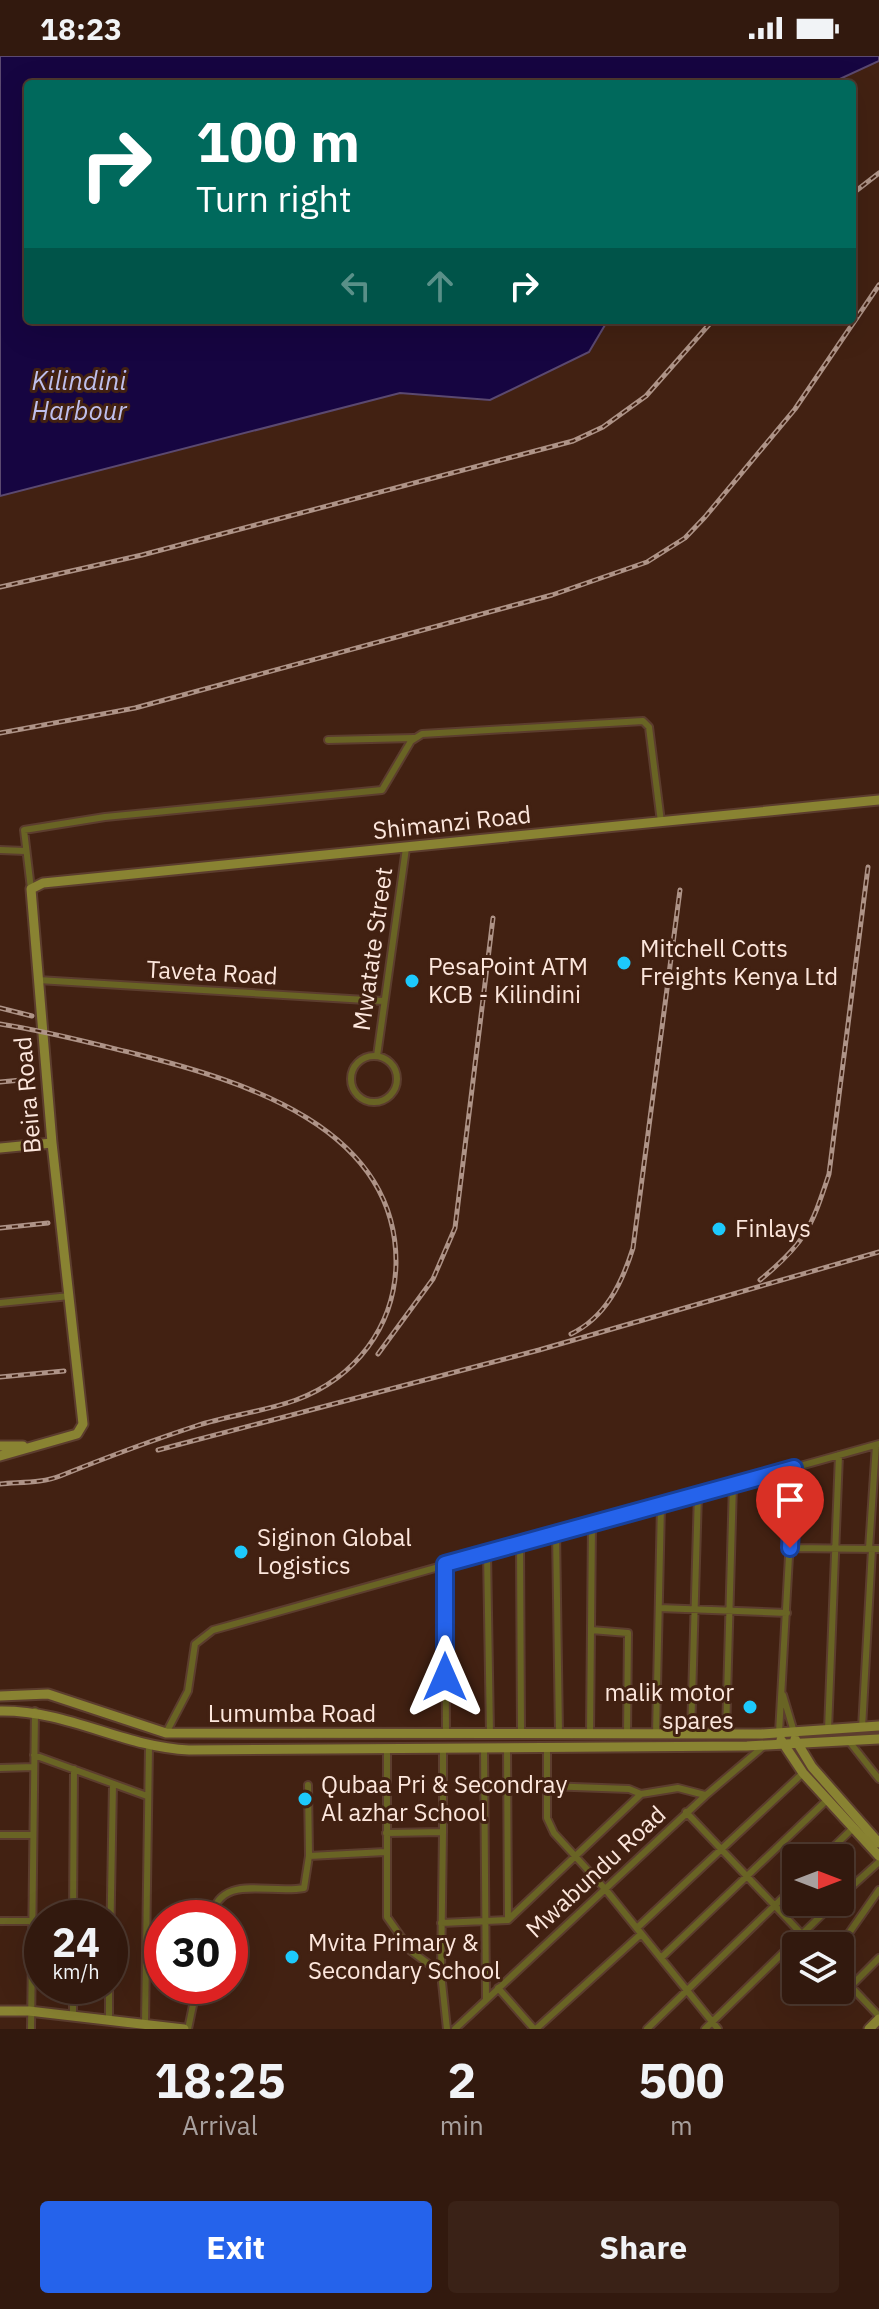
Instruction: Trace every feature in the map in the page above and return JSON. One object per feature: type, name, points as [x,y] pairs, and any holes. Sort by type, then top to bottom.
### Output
[{"type":"main road","name":"Shimanzi Road","points":[[31,889],[43,883],[879,800]]},
{"type":"main road","name":"Beira Road","points":[[31,889],[52,1143],[83,1424],[77,1434],[39,1445]]},
{"type":"main road","points":[[0,1148],[52,1143]]},
{"type":"main road","points":[[0,1446],[39,1445]]},
{"type":"main road","points":[[0,1456],[39,1445]]},
{"type":"main road","name":"Lumumba Road","points":[[0,1696],[48,1694],[166,1733],[726,1734],[879,1726]]},
{"type":"main road","name":"Lumumba Road","points":[[0,1711],[35,1711],[55,1715],[149,1746],[189,1750],[765,1745],[879,1739]]},
{"type":"main road","points":[[794,1732],[796,1744],[828,1786],[879,1843]]},
{"type":"main road","points":[[779,1733],[782,1744],[803,1773],[879,1859]]},
{"type":"main road","points":[[407,1734],[407,1748]]},
{"type":"main road","points":[[0,2011],[30,2011],[186,2029]]},
{"type":"main road","points":[[869,2029],[879,2018]]},
{"type":"street","points":[[328,740],[414,738],[643,721],[649,727],[661,822]]},
{"type":"street","points":[[31,889],[24,830],[39,825],[382,790],[414,738]]},
{"type":"street","name":"Mwatate Street","points":[[377,1056],[406,848]]},
{"type":"street","points":[[0,850],[25,851]]},
{"type":"street","name":"Taveta Road","points":[[38,980],[383,1001]]},
{"type":"street","points":[[377,1056],[390,1063],[397,1076],[394,1090],[375,1102],[355,1092],[351,1078],[357,1064],[377,1056]]},
{"type":"street","points":[[0,1303],[70,1296]]},
{"type":"street","points":[[166,1733],[188,1691],[195,1644],[213,1630],[556,1531],[878,1445],[862,1728]]},
{"type":"street","points":[[828,1730],[839,1455]]},
{"type":"street","points":[[779,1733],[794,1468]]},
{"type":"street","points":[[726,1734],[733,1483]]},
{"type":"street","points":[[691,1734],[698,1493]]},
{"type":"street","points":[[656,1734],[661,1504]]},
{"type":"street","points":[[590,1735],[592,1522]]},
{"type":"street","points":[[556,1531],[559,1734]]},
{"type":"street","points":[[520,1542],[521,1734]]},
{"type":"street","points":[[790,1548],[874,1549]]},
{"type":"street","points":[[487,1552],[490,1734]]},
{"type":"street","points":[[445,1564],[446,1734]]},
{"type":"street","points":[[659,1608],[787,1613]]},
{"type":"street","points":[[591,1630],[628,1633],[627,1734]]},
{"type":"street","points":[[783,1695],[794,1732]]},
{"type":"street","points":[[32,1900],[35,1711]]},
{"type":"street","points":[[848,1740],[879,1779]]},
{"type":"street","name":"Mwabundu Road","points":[[455,2029],[686,1812],[765,1745]]},
{"type":"street","points":[[145,2024],[149,1746]]},
{"type":"street","points":[[387,1748],[387,1917],[405,1945],[441,1973]]},
{"type":"street","points":[[443,1748],[441,1973],[447,2029]]},
{"type":"street","points":[[484,1748],[486,1999]]},
{"type":"street","points":[[507,1748],[508,1920]]},
{"type":"street","points":[[547,1748],[547,1818],[573,1857],[606,1890],[718,2029]]},
{"type":"street","points":[[34,1755],[147,1796]]},
{"type":"street","points":[[0,1768],[34,1767]]},
{"type":"street","points":[[73,1900],[74,1769]]},
{"type":"street","points":[[498,1988],[535,2029],[803,1773]]},
{"type":"street","points":[[111,1900],[113,1784]]},
{"type":"street","points":[[218,1900],[232,1889],[304,1888],[309,1856],[308,1785]]},
{"type":"street","points":[[547,1786],[629,1789],[641,1794],[678,1788],[705,1796]]},
{"type":"street","points":[[441,1923],[508,1920],[535,1898],[573,1857],[641,1794]]},
{"type":"street","points":[[661,1958],[828,1799]]},
{"type":"street","points":[[686,1812],[799,1932]]},
{"type":"street","points":[[836,1844],[853,1828]]},
{"type":"street","points":[[386,1833],[443,1832]]},
{"type":"street","points":[[0,1835],[33,1835]]},
{"type":"street","points":[[309,1856],[385,1852]]},
{"type":"street","points":[[854,1883],[879,1859]]},
{"type":"street","points":[[850,1932],[879,1890]]},
{"type":"street","points":[[647,2029],[782,1900]]},
{"type":"street","points":[[805,1932],[821,1916]]},
{"type":"street","points":[[0,1921],[24,1921]]},
{"type":"street","points":[[705,2029],[782,1954]]},
{"type":"street","points":[[854,1983],[879,1958]]},
{"type":"street","points":[[854,1989],[879,2018]]},
{"type":"street","points":[[30,2004],[31,2029]]},
{"type":"street","points":[[73,2004],[73,2016]]},
{"type":"street","points":[[109,2004],[109,2020]]},
{"type":"street","points":[[186,2029],[192,2004]]},
{"type":"water","name":"Kilindini Harbour","points":[[0,56],[879,56],[879,61],[838,80],[24,80],[24,324],[606,324],[589,352],[490,400],[400,393],[0,496]]},
{"type":"railway","points":[[856,191],[879,173]]},
{"type":"railway","points":[[856,319],[879,285]]},
{"type":"railway","points":[[0,587],[142,555],[573,441],[603,427],[646,396],[709,324]]},
{"type":"railway","points":[[0,733],[135,708],[552,595],[647,562],[685,538],[705,517],[795,409],[853,324]]},
{"type":"railway","points":[[760,1280],[787,1256],[805,1234],[829,1174],[868,867]]},
{"type":"railway","points":[[571,1334],[594,1318],[611,1298],[633,1248],[680,890]]},
{"type":"railway","points":[[378,1354],[433,1279],[455,1228],[493,918]]},
{"type":"railway","points":[[0,1008],[32,1016]]},
{"type":"railway","points":[[0,1024],[178,1065],[266,1096],[306,1118],[342,1144],[371,1177],[390,1216],[396,1263],[388,1308],[368,1347],[353,1364],[317,1390],[284,1404],[208,1422],[53,1478],[0,1484]]},
{"type":"railway","points":[[0,1082],[32,1079]]},
{"type":"railway","points":[[0,1228],[48,1223]]},
{"type":"railway","points":[[158,1450],[539,1350],[879,1252]]},
{"type":"railway","points":[[0,1377],[64,1371]]},
{"type":"place","name":"Mitchell Cotts Freights Kenya Ltd","points":[[624,963]]},
{"type":"place","name":"PesaPoint ATM KCB - Kilindini","points":[[412,981]]},
{"type":"place","name":"Finlays","points":[[719,1229]]},
{"type":"place","name":"Siginon Global Logistics","points":[[241,1552]]},
{"type":"place","name":"malik motor spares","points":[[750,1707]]},
{"type":"place","name":"Qubaa Pri & Secondray Al azhar School","points":[[305,1799]]},
{"type":"place","name":"Mvita Primary & Secondary School","points":[[292,1957]]},
{"type":"route","points":[[445,1677],[445,1564],[794,1468],[790,1548]]}]
